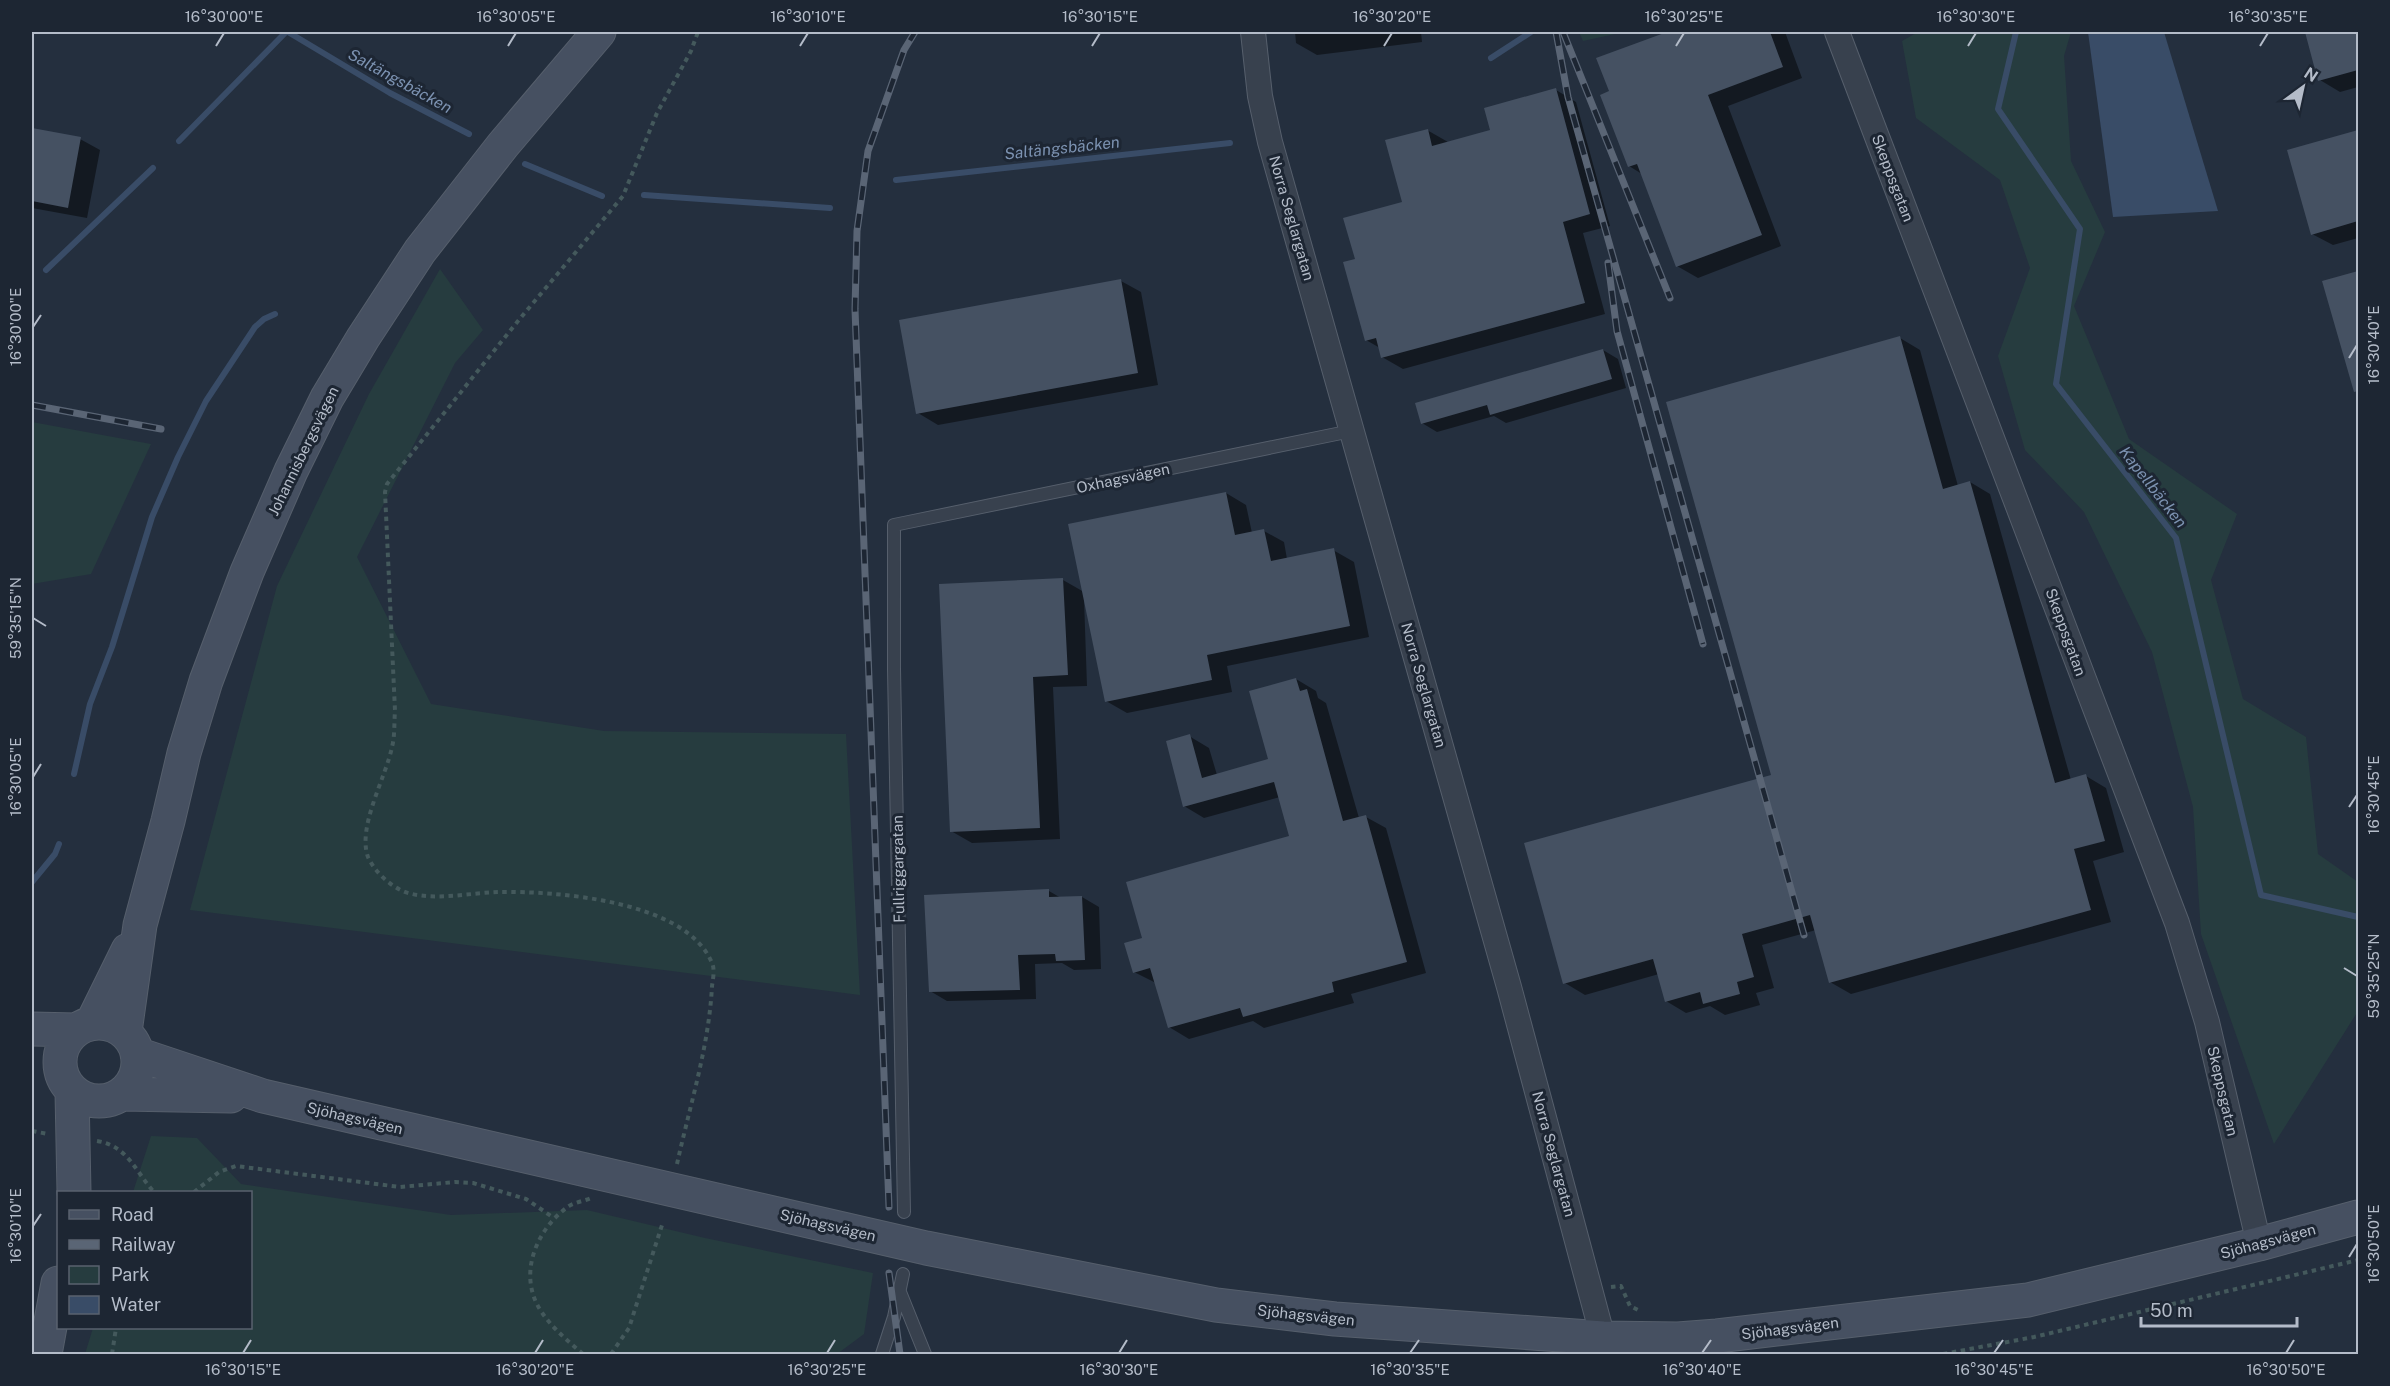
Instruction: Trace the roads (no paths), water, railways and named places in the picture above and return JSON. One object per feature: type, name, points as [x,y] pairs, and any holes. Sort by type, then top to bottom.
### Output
[{"type":"main road","name":"Johannisbergsvägen","points":[[131,1043],[140,924],[184,753],[206,681],[247,572],[291,471],[327,398],[420,251],[503,145],[599,35]]},
{"type":"main road","name":"Johannisbergsvägen","points":[[84,1026],[140,924]]},
{"type":"main road","points":[[32,1029],[110,1024],[131,1043],[139,1064],[134,1081],[114,1098],[75,1191]]},
{"type":"main road","points":[[75,1191],[67,1085],[59,1060],[64,1043],[84,1026]]},
{"type":"main road","name":"Sjöhagsvägen","points":[[131,1043],[263,1096],[678,1193],[926,1248],[1216,1305],[1608,1346],[1717,1336],[2028,1299],[2259,1244],[2358,1217]]},
{"type":"main road","points":[[32,1060],[88,1100],[114,1098]]},
{"type":"main road","name":"Sjöhagsvägen","points":[[114,1098],[263,1096]]},
{"type":"main road","points":[[45,1354],[57,1288]]},
{"type":"street","name":"Norra Seglargatan","points":[[1253,32],[1260,96],[1270,142],[1608,1346]]},
{"type":"street","name":"Skeppsgatan","points":[[1837,32],[2177,923],[2207,1022],[2259,1244]]},
{"type":"lane","name":"Oxhagsvägen","points":[[894,525],[1351,431]]},
{"type":"lane","name":"Fullriggargatan","points":[[894,525],[894,669],[904,1212]]},
{"type":"lane","points":[[882,1354],[894,1317],[903,1275]]},
{"type":"lane","points":[[900,1291],[926,1354]]},
{"type":"water","points":[[2088,32],[2164,32],[2218,211],[2113,217]]},
{"type":"waterway","name":"Saltängsbäcken","points":[[179,141],[286,32]]},
{"type":"waterway","name":"Saltängsbäcken","points":[[288,32],[390,93],[469,134]]},
{"type":"waterway","name":"Saltängsbäcken","points":[[1491,58],[1531,32]]},
{"type":"waterway","name":"Kapellbäcken","points":[[2016,32],[1998,109],[2080,229],[2056,384],[2176,538],[2261,895],[2358,917]]},
{"type":"waterway","name":"Saltängsbäcken","points":[[896,180],[1230,143]]},
{"type":"waterway","name":"Saltängsbäcken","points":[[525,164],[602,196]]},
{"type":"waterway","name":"Saltängsbäcken","points":[[46,270],[153,168]]},
{"type":"waterway","name":"Saltängsbäcken","points":[[644,195],[830,208]]},
{"type":"waterway","points":[[74,774],[90,704],[112,647],[152,517],[178,457],[206,401],[255,327],[264,319],[275,314]]},
{"type":"waterway","points":[[32,882],[55,854],[59,844]]},
{"type":"railway","points":[[889,1207],[855,309],[857,231],[868,151],[904,50],[915,32]]},
{"type":"railway","points":[[1556,32],[1568,97],[1804,935]]},
{"type":"railway","points":[[1563,32],[1670,298]]},
{"type":"railway","points":[[1608,263],[1617,331],[1703,644]]},
{"type":"railway","points":[[32,405],[161,429]]},
{"type":"railway","points":[[889,1273],[900,1354]]}]
